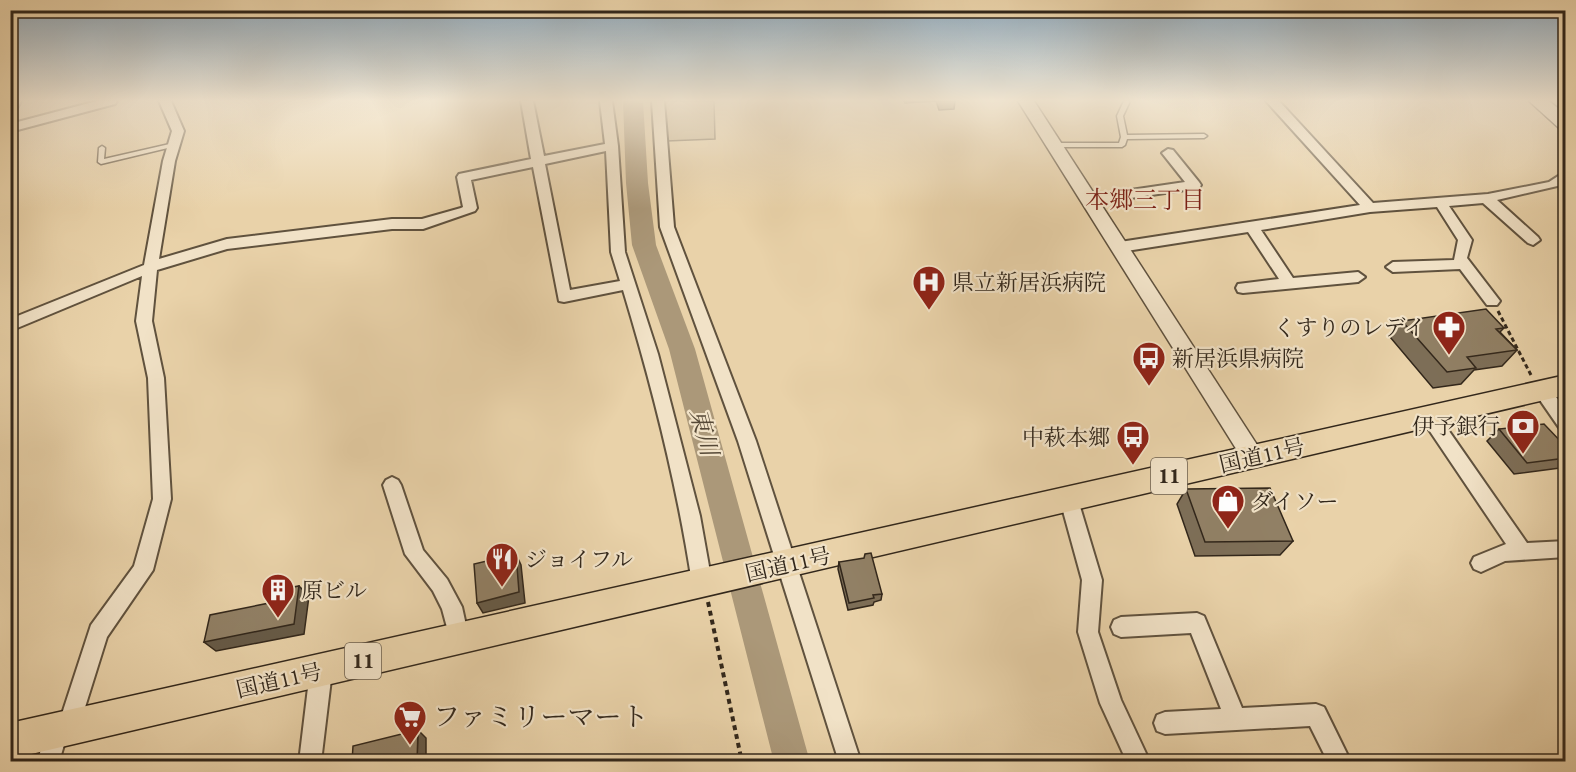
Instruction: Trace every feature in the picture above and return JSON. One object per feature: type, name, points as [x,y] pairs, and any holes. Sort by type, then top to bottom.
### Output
[{"type":"highway","name":"国道11号","points":[[10,741],[58,740],[321,671],[1550,388]]},
{"type":"street","points":[[58,740],[98,632],[143,570],[162,499],[156,378],[144,321],[176,137]]},
{"type":"street","points":[[534,137],[564,297],[628,284]]},
{"type":"street","points":[[611,137],[618,252],[650,354],[709,582]]},
{"type":"street","points":[[661,137],[668,227],[747,441],[778,566],[850,762]]},
{"type":"street","points":[[1049,137],[1253,457]]},
{"type":"street","points":[[1305,137],[1370,208]]},
{"type":"street","points":[[10,326],[152,268],[227,244],[392,224],[423,224],[466,212],[470,208],[464,177],[612,146]]},
{"type":"street","points":[[1090,201],[1194,185],[1168,153]]},
{"type":"street","points":[[1120,247],[1370,208],[1486,198],[1562,184]]},
{"type":"street","points":[[1486,198],[1533,240]]},
{"type":"street","points":[[1441,203],[1465,240],[1460,258],[1492,301]]},
{"type":"street","points":[[1251,225],[1289,283]]},
{"type":"street","points":[[1393,267],[1464,264]]},
{"type":"street","points":[[1243,288],[1358,278]]},
{"type":"street","points":[[1550,388],[1566,424]]},
{"type":"street","points":[[1429,416],[1522,552]]},
{"type":"street","points":[[392,485],[415,554],[440,585],[452,607],[459,639]]},
{"type":"street","points":[[1069,500],[1092,580],[1088,632],[1111,704],[1139,762]]},
{"type":"street","points":[[1481,562],[1504,553],[1566,549]]},
{"type":"street","points":[[1121,627],[1197,623],[1234,717]]},
{"type":"street","points":[[310,762],[321,671]]},
{"type":"street","points":[[1164,723],[1234,717],[1316,715],[1340,762]]},
{"type":"lane","points":[[1054,145],[1122,145],[1124,137]]},
{"type":"lane","points":[[102,148],[101,162],[174,145]]},
{"type":"path","points":[[1492,301],[1506,321],[1528,371],[1550,388]]},
{"type":"path","points":[[709,582],[713,618],[742,762]]},
{"type":"shaded area","points":[[667,137],[715,137],[715,139],[667,141]]},
{"type":"building","points":[[1486,309],[1504,328],[1496,329],[1517,350],[1467,357],[1476,368],[1447,372],[1402,321]]},
{"type":"building","points":[[1544,424],[1566,447],[1566,458],[1527,463],[1499,429]]},
{"type":"building","points":[[1270,488],[1293,541],[1205,542],[1186,489]]},
{"type":"building","points":[[871,553],[882,594],[849,603],[839,562],[864,558],[865,554]]},
{"type":"building","name":"ジョイフル","points":[[516,554],[519,592],[477,603],[474,564]]},
{"type":"building","points":[[299,586],[294,624],[204,642],[210,615],[269,603],[270,596],[281,595],[282,589]]},
{"type":"building","points":[[418,730],[417,762],[352,762],[353,746]]},
{"type":"waterway","name":"東川","points":[[635,137],[644,245],[682,349],[792,762]]},
{"type":"place","name":"県立新居浜病院","points":[[929,311]]},
{"type":"place","name":"くすりのレデイ","points":[[1449,356]]},
{"type":"place","name":"新居浜県病院","points":[[1149,387]]},
{"type":"place","name":"伊予銀行","points":[[1523,455]]},
{"type":"place","name":"中萩本郷","points":[[1133,466]]},
{"type":"place","name":"ダイソー","points":[[1228,530]]},
{"type":"place","name":"ジョイフル","points":[[502,588]]},
{"type":"place","name":"原ビル","points":[[278,619]]},
{"type":"place","name":"ファミリーマート","points":[[410,746]]},
{"type":"district","name":"本郷三丁目","points":[[1145,200]]}]
